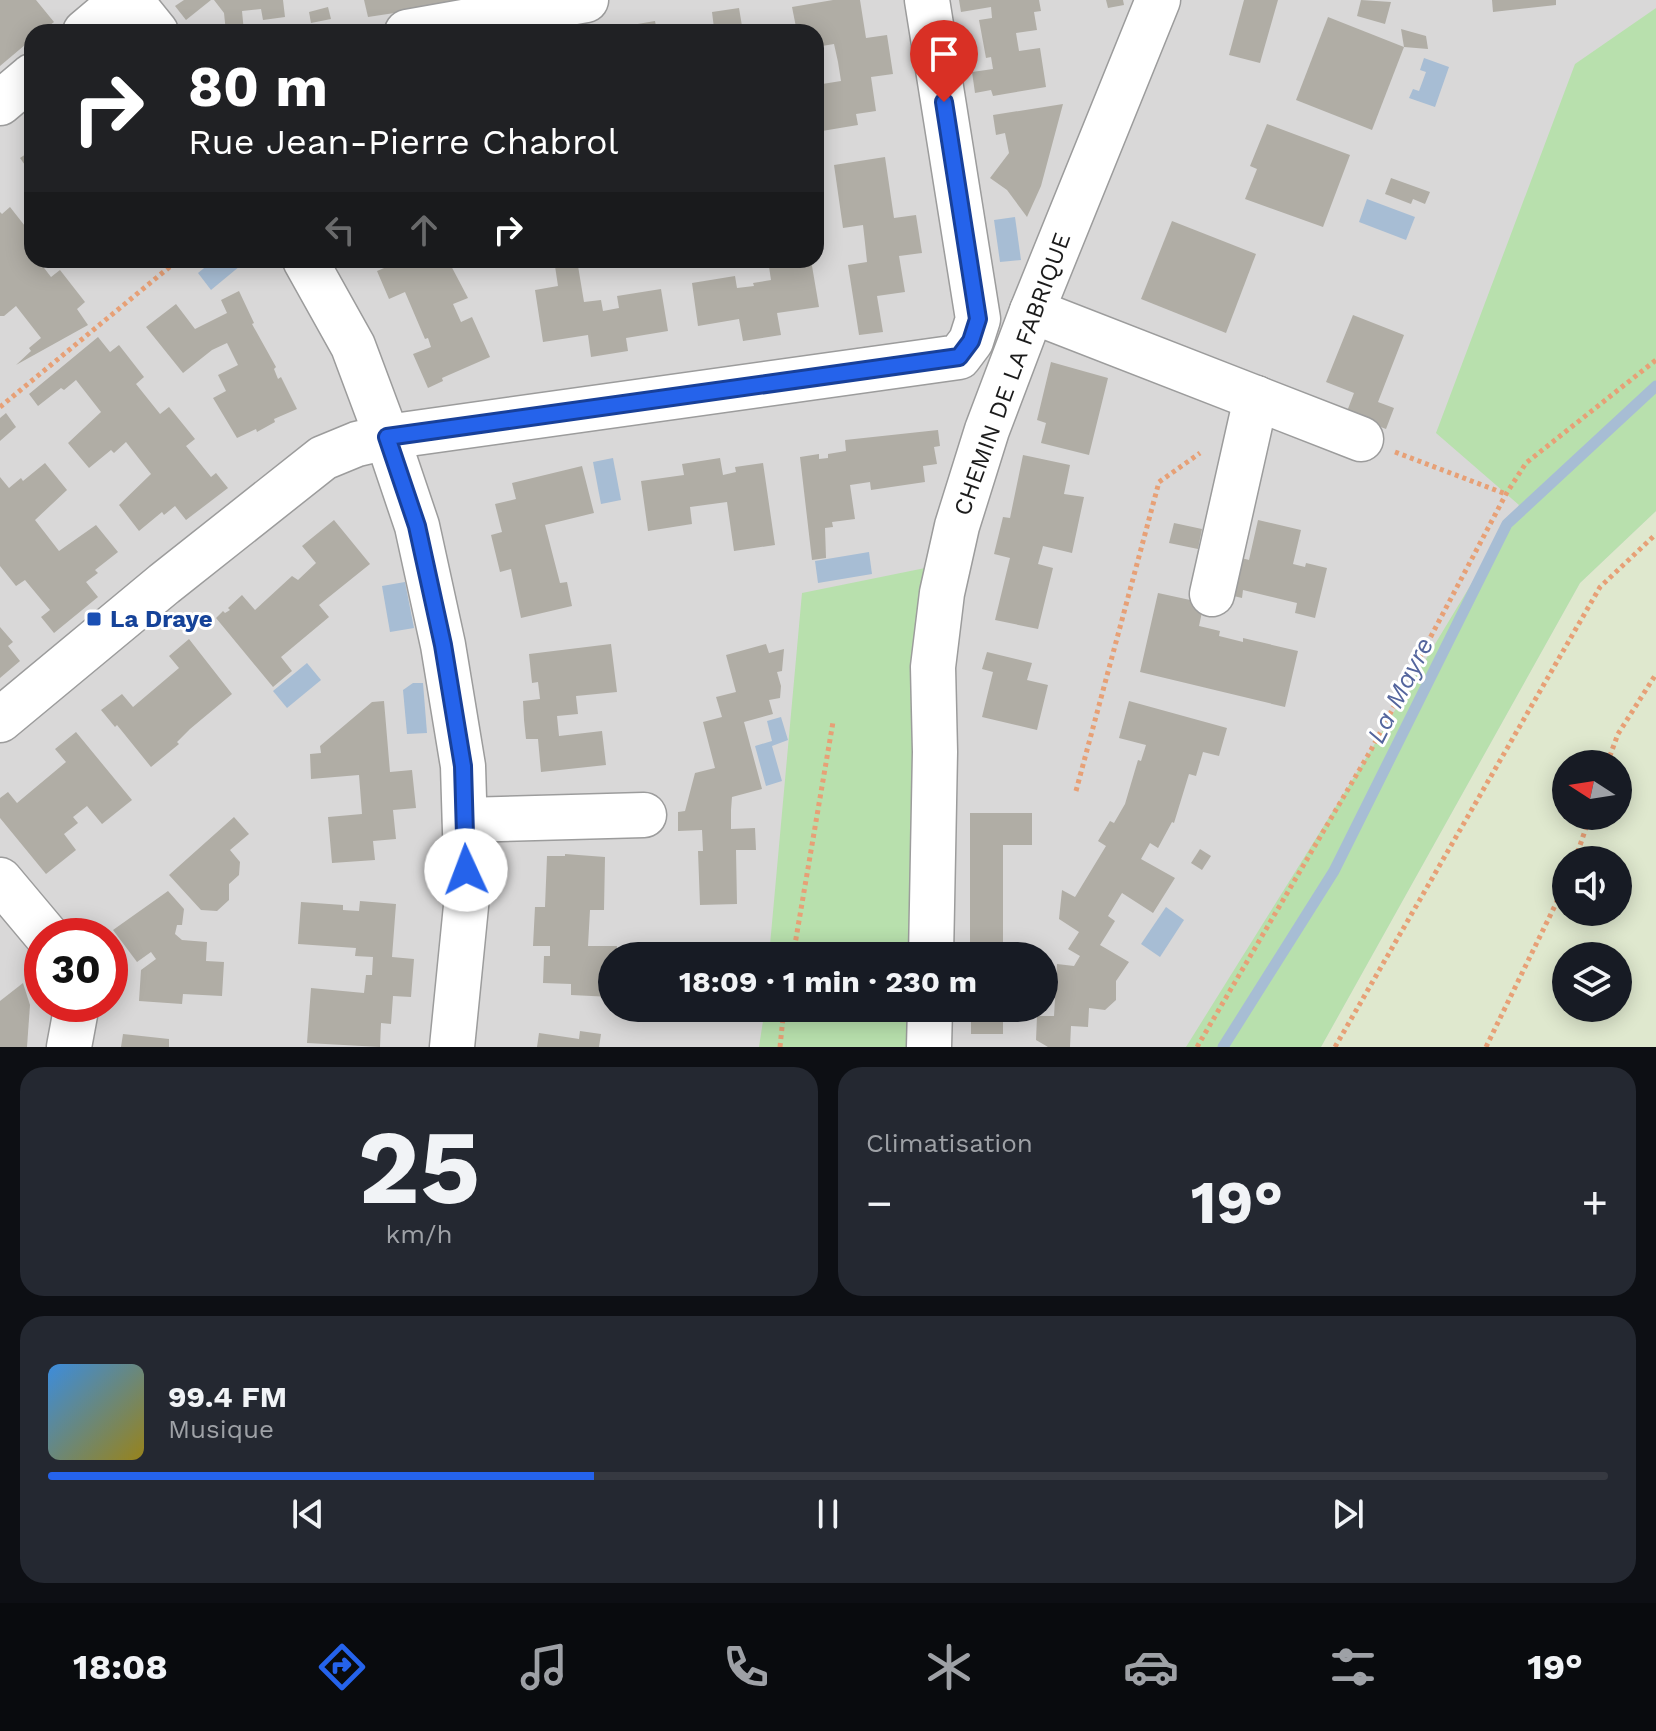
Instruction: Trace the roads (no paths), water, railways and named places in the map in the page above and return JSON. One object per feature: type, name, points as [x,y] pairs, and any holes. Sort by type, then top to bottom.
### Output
[{"type":"street","points":[[94,24],[123,0]]},
{"type":"street","points":[[130,0],[150,24]]},
{"type":"street","points":[[433,24],[478,10],[586,0]]},
{"type":"street","points":[[0,720],[323,458],[357,444],[387,437],[959,357],[971,341],[978,319],[927,0]]},
{"type":"street","name":"CHEMIN DE LA FABRIQUE","points":[[931,942],[935,752],[933,667],[937,628],[957,526],[987,430],[1032,311],[1158,0]]},
{"type":"street","points":[[0,103],[24,83]]},
{"type":"street","points":[[309,268],[353,346],[387,437],[417,526],[443,645],[463,766],[467,896],[452,1047]]},
{"type":"street","points":[[1032,311],[1361,439]]},
{"type":"street","points":[[1212,594],[1256,398]]},
{"type":"street","points":[[465,820],[644,815]]},
{"type":"street","points":[[0,880],[32,918]]},
{"type":"street","points":[[69,1047],[74,1022]]},
{"type":"street","points":[[929,1047],[930,1022]]},
{"type":"water","points":[[1424,58],[1449,67],[1435,107],[1409,98],[1413,89],[1419,91],[1426,72],[1420,70]]},
{"type":"water","points":[[1367,199],[1415,217],[1406,240],[1359,222]]},
{"type":"water","points":[[1015,217],[1021,260],[1000,262],[994,220]]},
{"type":"water","points":[[204,268],[238,268],[211,290],[198,273]]},
{"type":"water","points":[[613,458],[621,500],[601,504],[593,462]]},
{"type":"water","points":[[869,552],[872,574],[818,583],[815,561]]},
{"type":"water","points":[[405,582],[414,628],[390,632],[382,586]]},
{"type":"water","points":[[307,663],[321,680],[287,708],[273,691]]},
{"type":"water","points":[[413,683],[423,683],[427,733],[407,734],[403,690]]},
{"type":"water","points":[[781,717],[788,740],[772,746],[782,781],[766,786],[755,746],[772,741],[767,721]]},
{"type":"water","points":[[1166,907],[1184,920],[1160,957],[1141,944]]},
{"type":"waterway","name":"La Mayre","points":[[1223,1047],[1334,871],[1507,524],[1656,386]]},
{"type":"place","name":"La Draye","points":[[94,619]]}]
